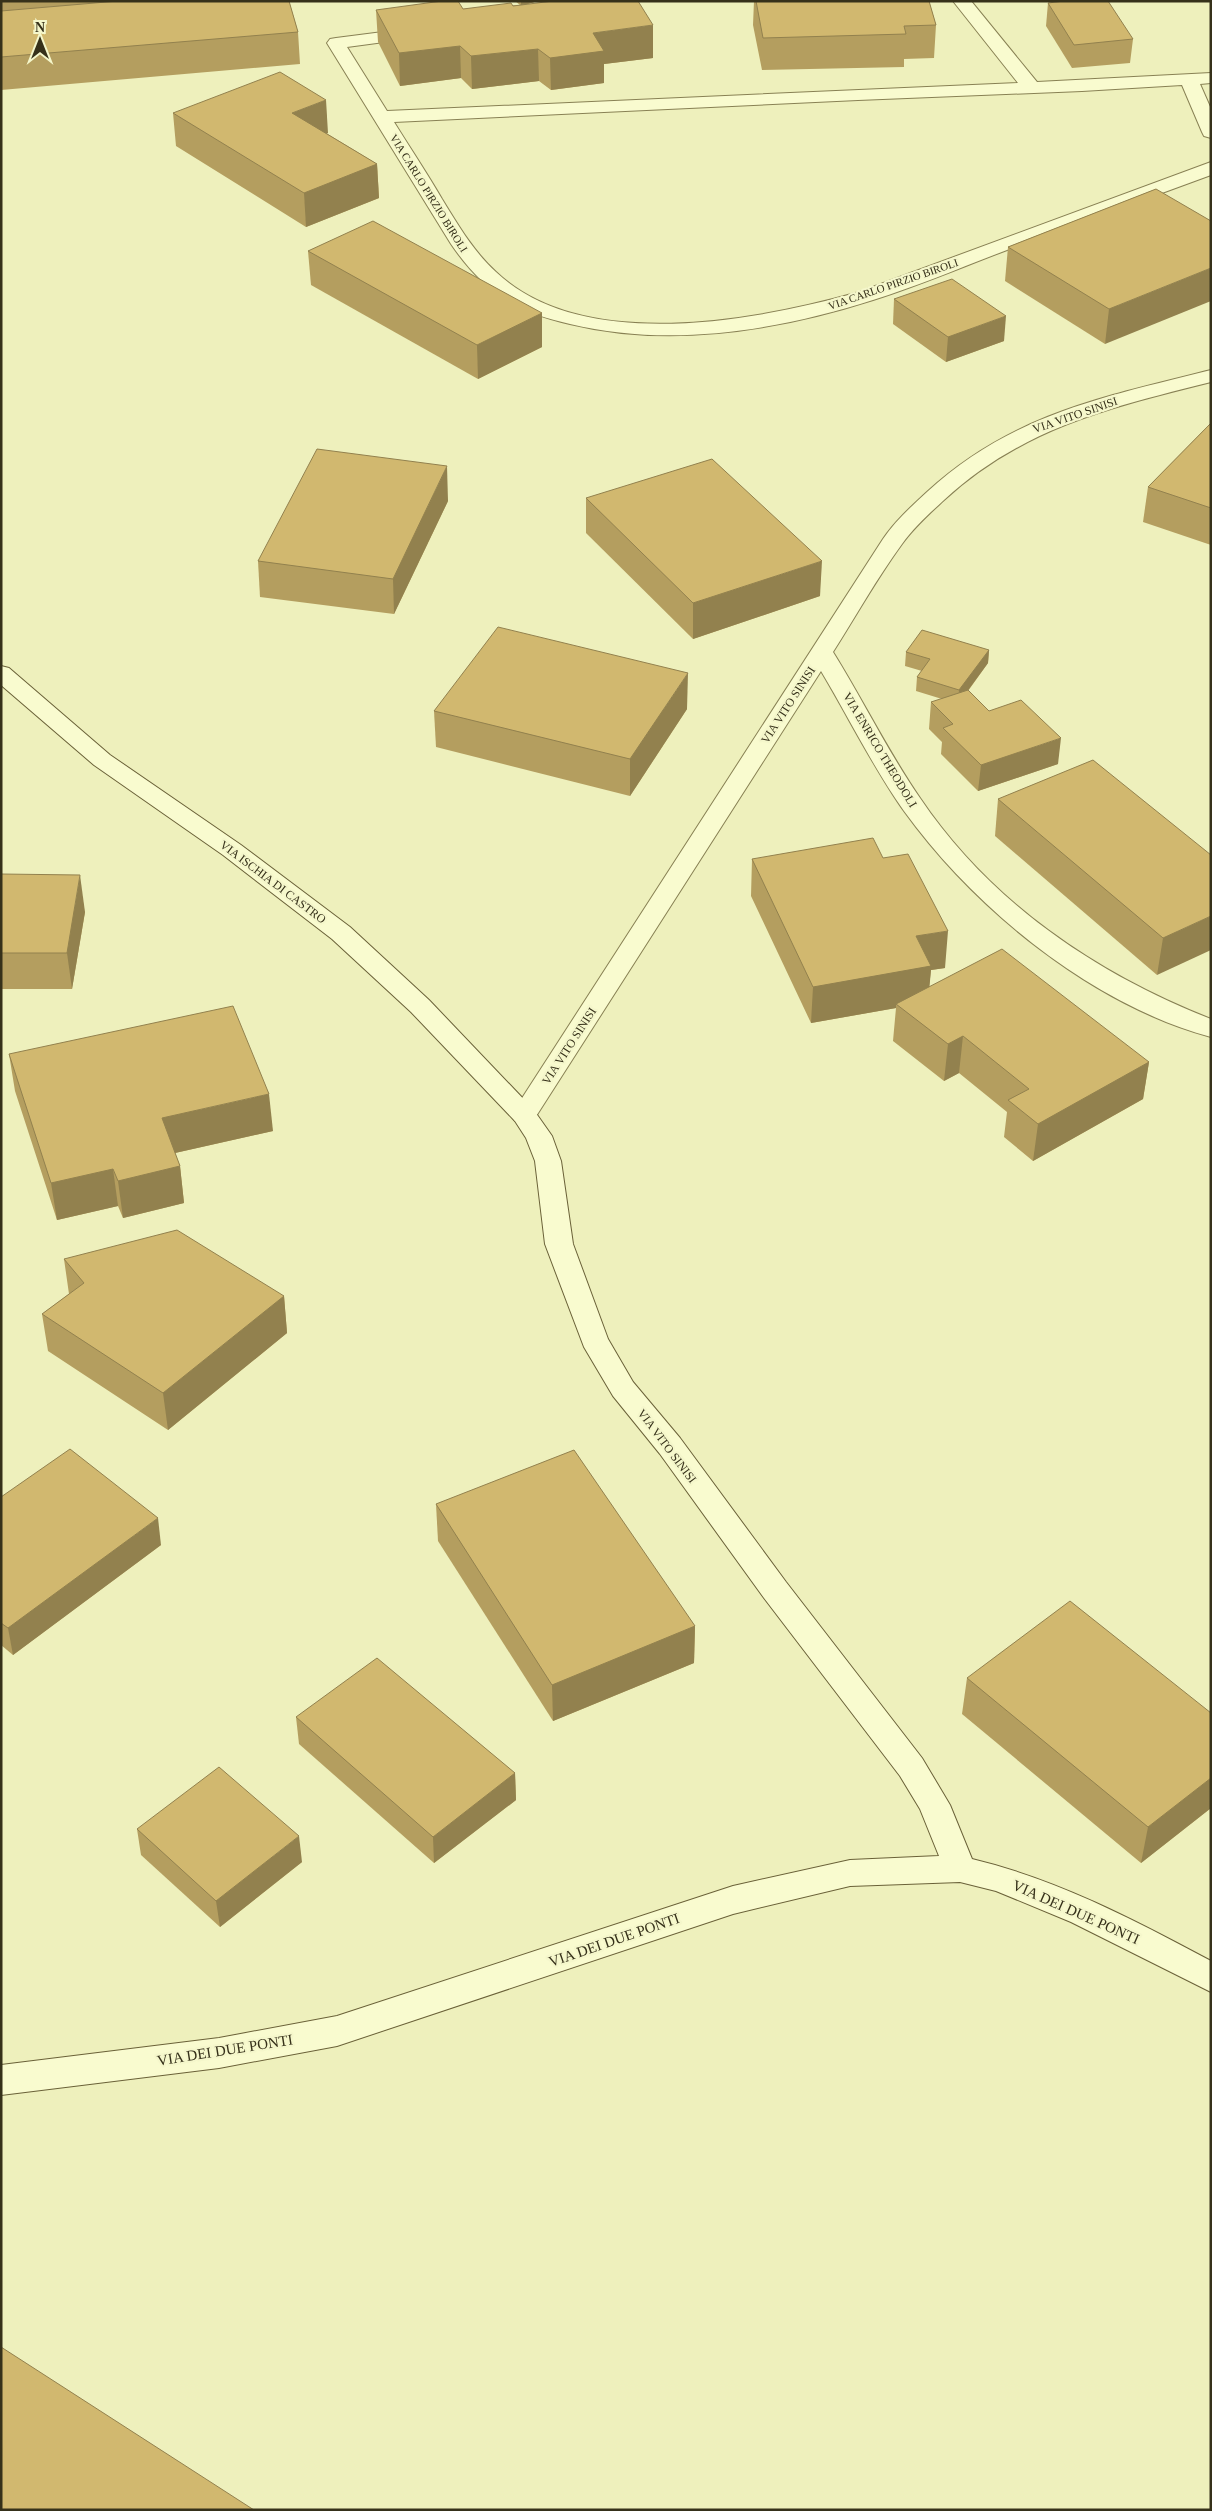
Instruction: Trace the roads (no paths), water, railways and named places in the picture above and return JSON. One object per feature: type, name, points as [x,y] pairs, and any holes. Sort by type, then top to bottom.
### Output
[{"type":"street","points":[[962,1],[1032,88]]},
{"type":"street","name":"VIA CARLO PIRZIO BIROLI","points":[[432,30],[336,43],[463,248],[476,264],[502,288],[523,302],[564,316],[601,324],[642,329],[699,330],[743,326],[826,308],[866,296],[1211,168]]},
{"type":"street","points":[[382,117],[1032,88],[1211,78]]},
{"type":"street","points":[[1189,79],[1211,132]]},
{"type":"street","name":"VIA VITO SINISI","points":[[960,1869],[934,1805],[911,1768],[775,1590],[670,1446],[623,1389],[594,1340],[559,1244],[548,1161],[539,1136],[524,1114],[894,539],[913,517],[959,475],[1012,441],[1038,427],[1099,404],[1211,376]]},
{"type":"street","name":"VIA ENRICO THEODOLI","points":[[822,653],[912,805],[965,870],[996,901],[1075,964],[1159,1009],[1211,1029]]},
{"type":"street","name":"VIA ISCHIA DI CASTRO","points":[[1,673],[102,760],[232,850],[341,933],[420,1006],[524,1114]]},
{"type":"street","name":"VIA DEI DUE PONTI","points":[[1,2080],[219,2053],[337,2031],[732,1900],[850,1873],[926,1868],[960,1869],[1000,1879],[1057,1901],[1138,1938],[1211,1978]]}]
